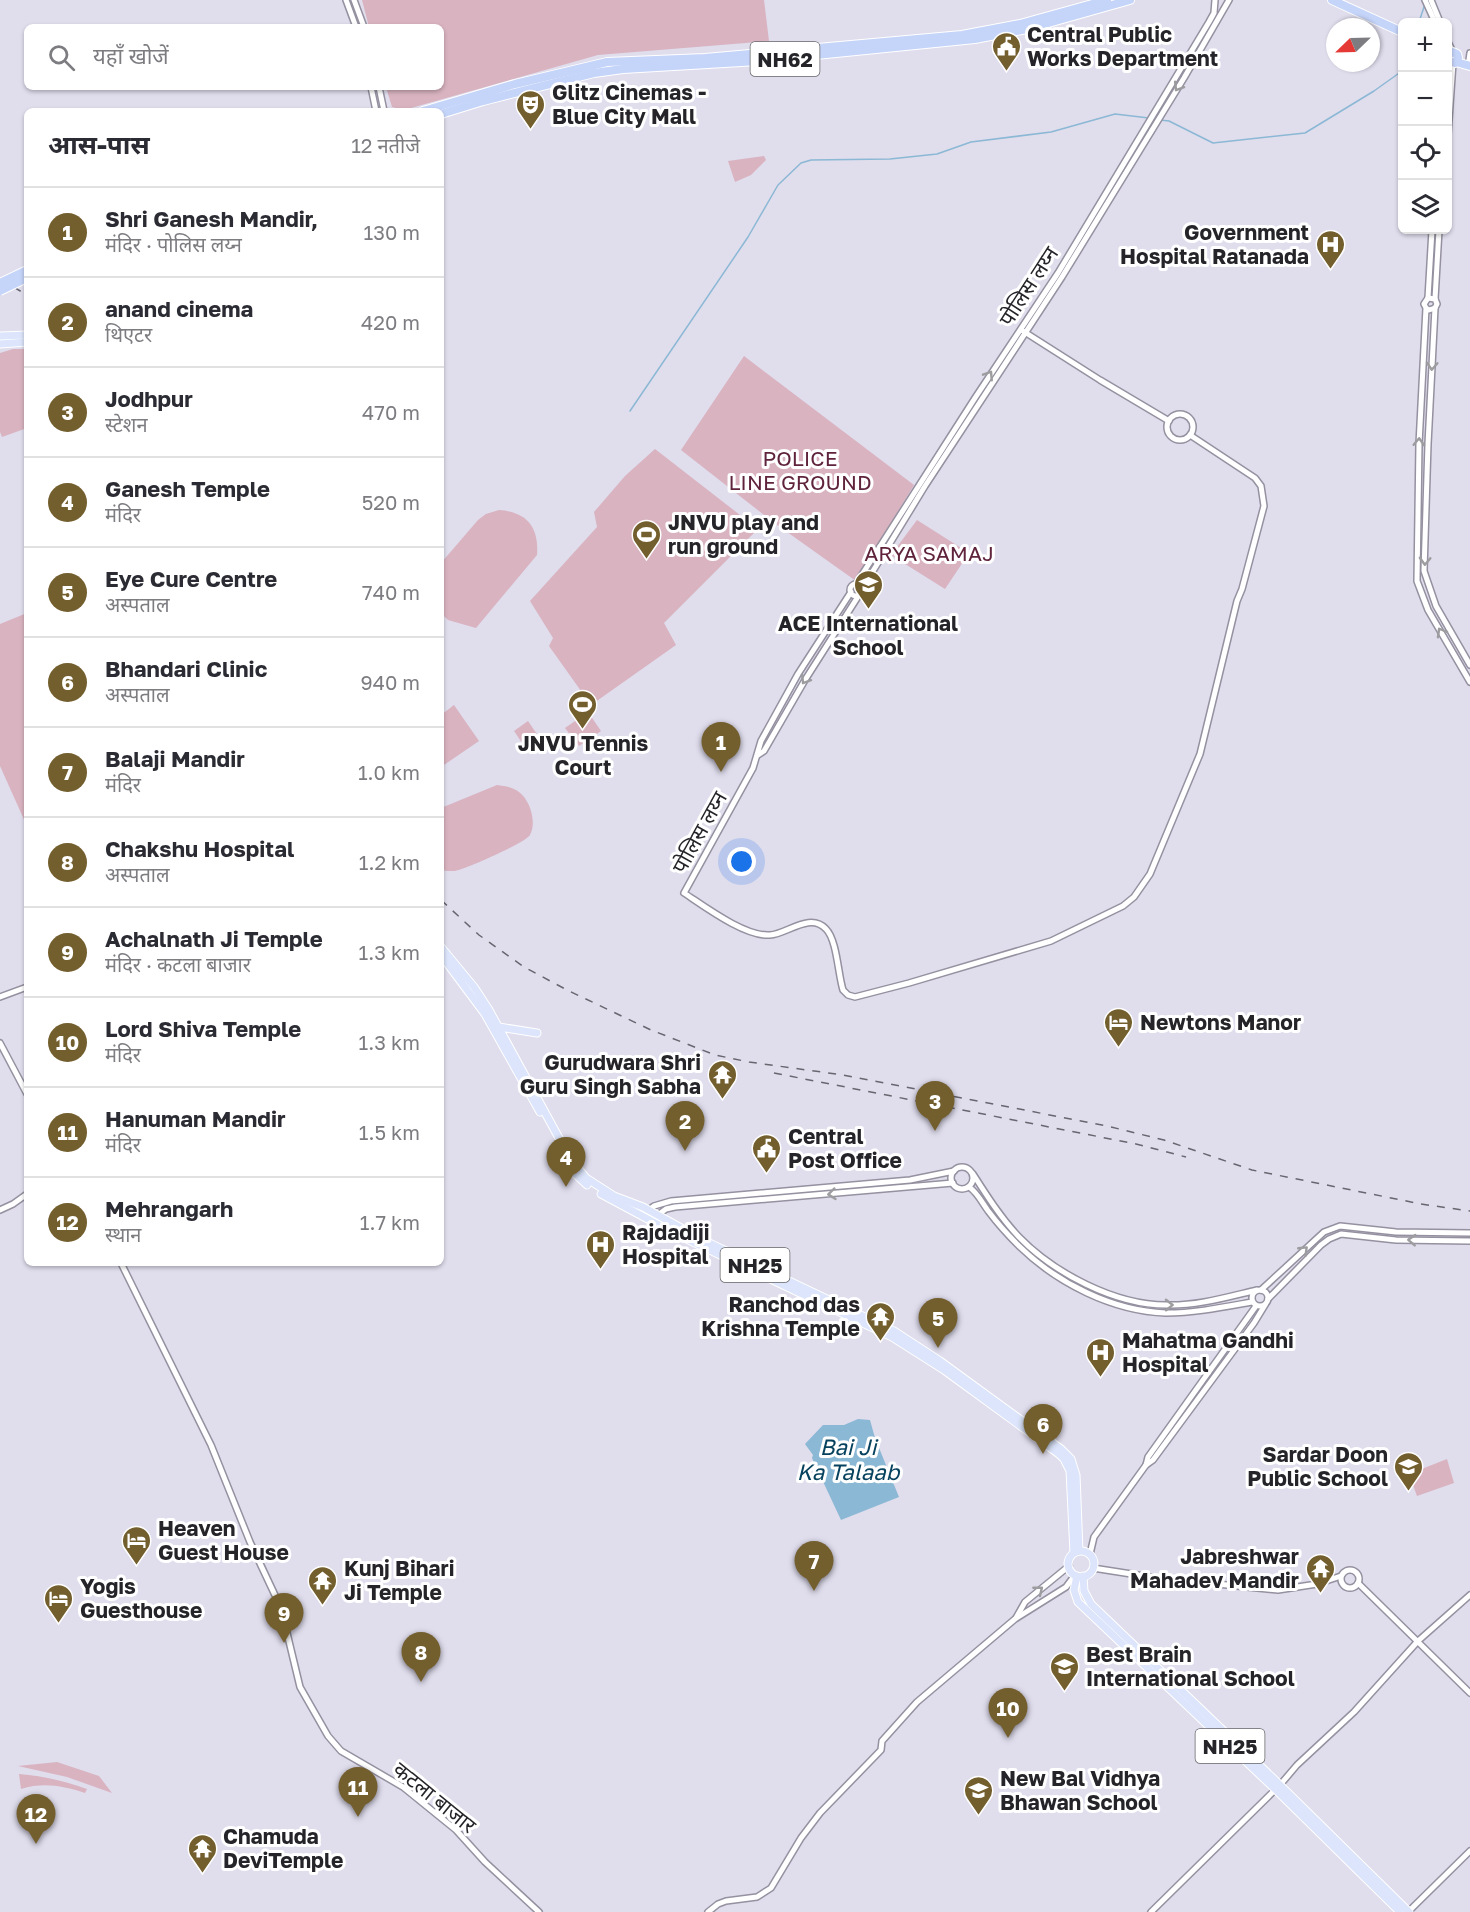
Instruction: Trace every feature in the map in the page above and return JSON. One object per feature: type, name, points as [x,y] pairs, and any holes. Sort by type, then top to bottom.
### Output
[{"type":"highway","name":"NH62","points":[[433,108],[569,69],[607,62],[705,58],[962,35],[1020,24],[1107,0]]},
{"type":"highway","name":"NH62","points":[[444,113],[601,71],[721,64],[936,45],[1027,29],[1130,0]]},
{"type":"highway","points":[[1332,0],[1398,30]]},
{"type":"highway","points":[[1347,0],[1398,25]]},
{"type":"highway","points":[[1452,55],[1470,60]]},
{"type":"highway","points":[[0,283],[24,271]]},
{"type":"highway","points":[[0,291],[24,279]]},
{"type":"main road","points":[[0,336],[24,335]]},
{"type":"main road","points":[[0,344],[24,342]]},
{"type":"main road","name":"NH25","points":[[444,950],[474,987],[499,1027],[577,1170],[604,1191],[818,1302],[892,1336],[1063,1454],[1070,1471],[1077,1552],[1070,1559],[1069,1566],[1079,1576],[1074,1590],[1078,1602],[1409,1912]]},
{"type":"main road","name":"NH25","points":[[444,959],[485,1014],[573,1172],[601,1194],[645,1212]]},
{"type":"main road","points":[[499,1027],[537,1033]]},
{"type":"main road","points":[[1077,1552],[1090,1554],[1094,1561],[1090,1574],[1079,1576]]},
{"type":"main road","name":"NH25","points":[[1277,1787],[1400,1912]]},
{"type":"street","points":[[346,0],[355,24]]},
{"type":"street","points":[[354,0],[363,24]]},
{"type":"street","name":"पोलिस लय्न","points":[[856,584],[1019,328],[1058,273],[1209,22],[1214,13],[1215,0]]},
{"type":"street","points":[[862,589],[856,584],[852,587],[851,592],[855,596],[859,595],[929,480],[1026,333],[1153,130],[1229,0]]},
{"type":"street","points":[[1428,1],[1434,18]]},
{"type":"street","points":[[1428,1],[1438,18]]},
{"type":"street","points":[[1448,126],[1450,72]]},
{"type":"street","points":[[372,90],[375,108]]},
{"type":"street","points":[[380,90],[383,108]]},
{"type":"street","points":[[1432,234],[1428,298],[1424,302],[1426,308],[1419,444],[1417,580],[1428,610],[1470,682]]},
{"type":"street","points":[[1439,234],[1424,571],[1436,606],[1470,665]]},
{"type":"street","points":[[1428,298],[1435,299]]},
{"type":"street","points":[[1426,308],[1429,310],[1435,308]]},
{"type":"street","points":[[1019,328],[1170,421]]},
{"type":"street","points":[[1176,415],[1188,417],[1193,427],[1190,435],[1185,440],[1174,438],[1169,433],[1170,421],[1176,415]]},
{"type":"street","name":"पोलिस लय्न","points":[[851,592],[798,674],[758,747],[758,755],[753,768],[684,893],[744,929],[759,934],[775,934],[805,923],[817,923],[822,926],[831,935],[843,990],[855,997],[1051,941],[1123,906],[1134,897],[1150,874],[1205,740],[1237,602],[1264,506],[1261,486],[1255,478],[1190,435]]},
{"type":"street","name":"पोलिस लय्न","points":[[758,755],[764,751],[805,680],[859,595]]},
{"type":"street","points":[[0,997],[24,988]]},
{"type":"street","points":[[0,1043],[24,1088]]},
{"type":"street","points":[[645,1212],[671,1201],[910,1180],[963,1167],[969,1169],[993,1205],[1031,1249],[1059,1269],[1102,1290],[1144,1304],[1168,1305],[1200,1303],[1259,1290],[1267,1293],[1267,1302]]},
{"type":"street","points":[[954,1171],[953,1183],[960,1189],[969,1187],[973,1181],[973,1174]]},
{"type":"street","points":[[654,1217],[666,1209],[953,1183]]},
{"type":"street","points":[[969,1187],[1002,1228],[1034,1260],[1055,1275],[1099,1297],[1143,1311],[1169,1313],[1267,1302]]},
{"type":"street","points":[[0,1210],[24,1196]]},
{"type":"street","points":[[1146,1465],[1148,1457],[1254,1304],[1252,1295],[1324,1232],[1340,1226],[1396,1232],[1470,1233]]},
{"type":"street","points":[[1090,1554],[1094,1537],[1254,1323],[1267,1302],[1309,1256],[1329,1239],[1341,1234],[1405,1240],[1470,1241]]},
{"type":"street","name":"कटला बाजार","points":[[123,1266],[212,1444],[280,1608],[300,1687],[328,1736],[341,1751],[403,1787],[456,1830],[485,1862],[539,1912]]},
{"type":"street","points":[[1015,1619],[1025,1602],[1069,1566]]},
{"type":"street","points":[[1093,1568],[1157,1578],[1278,1590],[1317,1584],[1341,1576],[1347,1570],[1353,1571],[1358,1575],[1358,1583],[1470,1693]]},
{"type":"street","points":[[708,1912],[718,1904],[756,1897],[771,1888],[808,1830],[881,1750],[882,1741],[917,1702],[1015,1619],[1066,1587],[1079,1576]]},
{"type":"street","points":[[1341,1576],[1346,1587],[1354,1587],[1358,1583]]},
{"type":"street","points":[[1151,1912],[1297,1765],[1354,1712],[1418,1641],[1470,1595]]},
{"type":"street","points":[[1409,1912],[1470,1851]]},
{"type":"green space","points":[[362,0],[764,0],[769,41],[598,55],[411,108],[396,108],[392,107],[387,90],[444,90],[444,24],[368,24]]},
{"type":"green space","points":[[764,156],[766,160],[751,175],[735,182],[728,161]]},
{"type":"green space","points":[[13,349],[24,349],[24,429],[2,437],[0,432],[0,353]]},
{"type":"green space","name":"POLICE LINE GROUND","points":[[744,356],[914,485],[856,581],[773,522],[681,450]]},
{"type":"green space","name":"JNVU play and run ground","points":[[655,449],[758,529],[664,623],[676,645],[591,705],[549,646],[553,638],[530,601],[597,527],[594,512],[625,476]]},
{"type":"green space","points":[[499,510],[509,511],[524,518],[536,536],[537,555],[476,628],[448,620],[444,616],[444,560],[478,520],[486,514]]},
{"type":"green space","name":"ARYA SAMAJ","points":[[917,520],[969,553],[945,589],[886,552],[897,547]]},
{"type":"green space","points":[[24,614],[24,820],[0,766],[0,624]]},
{"type":"green space","points":[[454,705],[479,741],[444,765],[444,713]]},
{"type":"green space","name":"JNVU Tennis Court","points":[[588,712],[601,731],[579,746],[565,728]]},
{"type":"green space","points":[[528,721],[543,743],[529,753],[514,731]]},
{"type":"green space","points":[[497,785],[508,787],[519,792],[526,800],[531,812],[532,830],[526,839],[471,866],[455,871],[444,870],[444,807]]},
{"type":"green space","points":[[1447,1459],[1454,1483],[1417,1496],[1409,1474]]},
{"type":"green space","points":[[57,1762],[99,1776],[112,1793],[67,1777],[18,1766]]},
{"type":"green space","points":[[19,1774],[54,1779],[87,1789],[85,1793],[53,1786],[21,1789]]},
{"type":"water","name":"Bai Ji Ka Talaab","points":[[858,1419],[870,1420],[899,1497],[841,1520],[812,1458],[813,1455],[805,1444],[823,1425],[844,1425]]},
{"type":"waterway","points":[[1420,18],[1425,4]]},
{"type":"waterway","points":[[1160,120],[1169,121],[1213,143],[1305,133],[1401,72]]},
{"type":"waterway","points":[[630,411],[748,237],[778,185],[801,163],[811,160],[890,159],[937,154],[971,142],[1051,132],[1115,114],[1149,118]]},
{"type":"railway","points":[[0,279],[24,293]]},
{"type":"railway","points":[[444,903],[479,935],[524,967],[651,1030],[715,1055],[843,1075],[1107,1126],[1164,1140],[1252,1170],[1421,1204],[1470,1211]]},
{"type":"railway","points":[[774,1073],[1136,1144],[1186,1157]]},
{"type":"place","name":"Central Public Works Department","points":[[1006,72]]},
{"type":"place","name":"Glitz Cinemas - Blue City Mall","points":[[531,130]]},
{"type":"place","name":"Government Hospital Ratanada","points":[[1330,270]]},
{"type":"place","name":"JNVU play and run ground","points":[[647,560]]},
{"type":"place","name":"ACE International School","points":[[868,610]]},
{"type":"place","name":"JNVU Tennis Court","points":[[583,730]]},
{"type":"place","name":"Shri Ganesh Mandir,","points":[[721,772]]},
{"type":"place","name":"Newtons Manor","points":[[1119,1048]]},
{"type":"place","name":"Gurudwara Shri Guru Singh Sabha","points":[[722,1100]]},
{"type":"place","name":"Jodhpur","points":[[935,1131]]},
{"type":"place","name":"anand cinema","points":[[685,1151]]},
{"type":"place","name":"Central Post Office","points":[[767,1174]]},
{"type":"place","name":"Ganesh Temple","points":[[566,1187]]},
{"type":"place","name":"Rajdadiji Hospital","points":[[601,1270]]},
{"type":"place","name":"Ranchod das Krishna Temple","points":[[881,1342]]},
{"type":"place","name":"Eye Cure Centre","points":[[938,1348]]},
{"type":"place","name":"Mahatma Gandhi Hospital","points":[[1101,1378]]},
{"type":"place","name":"Bhandari Clinic","points":[[1043,1454]]},
{"type":"place","name":"Sardar Doon Public School","points":[[1409,1492]]},
{"type":"place","name":"Heaven Guest House","points":[[137,1566]]},
{"type":"place","name":"Balaji Mandir","points":[[814,1591]]},
{"type":"place","name":"Jabreshwar Mahadev Mandir","points":[[1320,1594]]},
{"type":"place","name":"Kunj Bihari Ji Temple","points":[[323,1606]]},
{"type":"place","name":"Yogis Guesthouse","points":[[59,1624]]},
{"type":"place","name":"Achalnath Ji Temple","points":[[284,1643]]},
{"type":"place","name":"Chakshu Hospital","points":[[421,1682]]},
{"type":"place","name":"Best Brain International School","points":[[1065,1692]]},
{"type":"place","name":"Lord Shiva Temple","points":[[1008,1738]]},
{"type":"place","name":"New Bal Vidhya Bhawan School","points":[[979,1816]]},
{"type":"place","name":"Hanuman Mandir","points":[[358,1817]]},
{"type":"place","name":"Mehrangarh","points":[[36,1844]]},
{"type":"place","name":"Chamuda DeviTemple","points":[[202,1874]]}]
